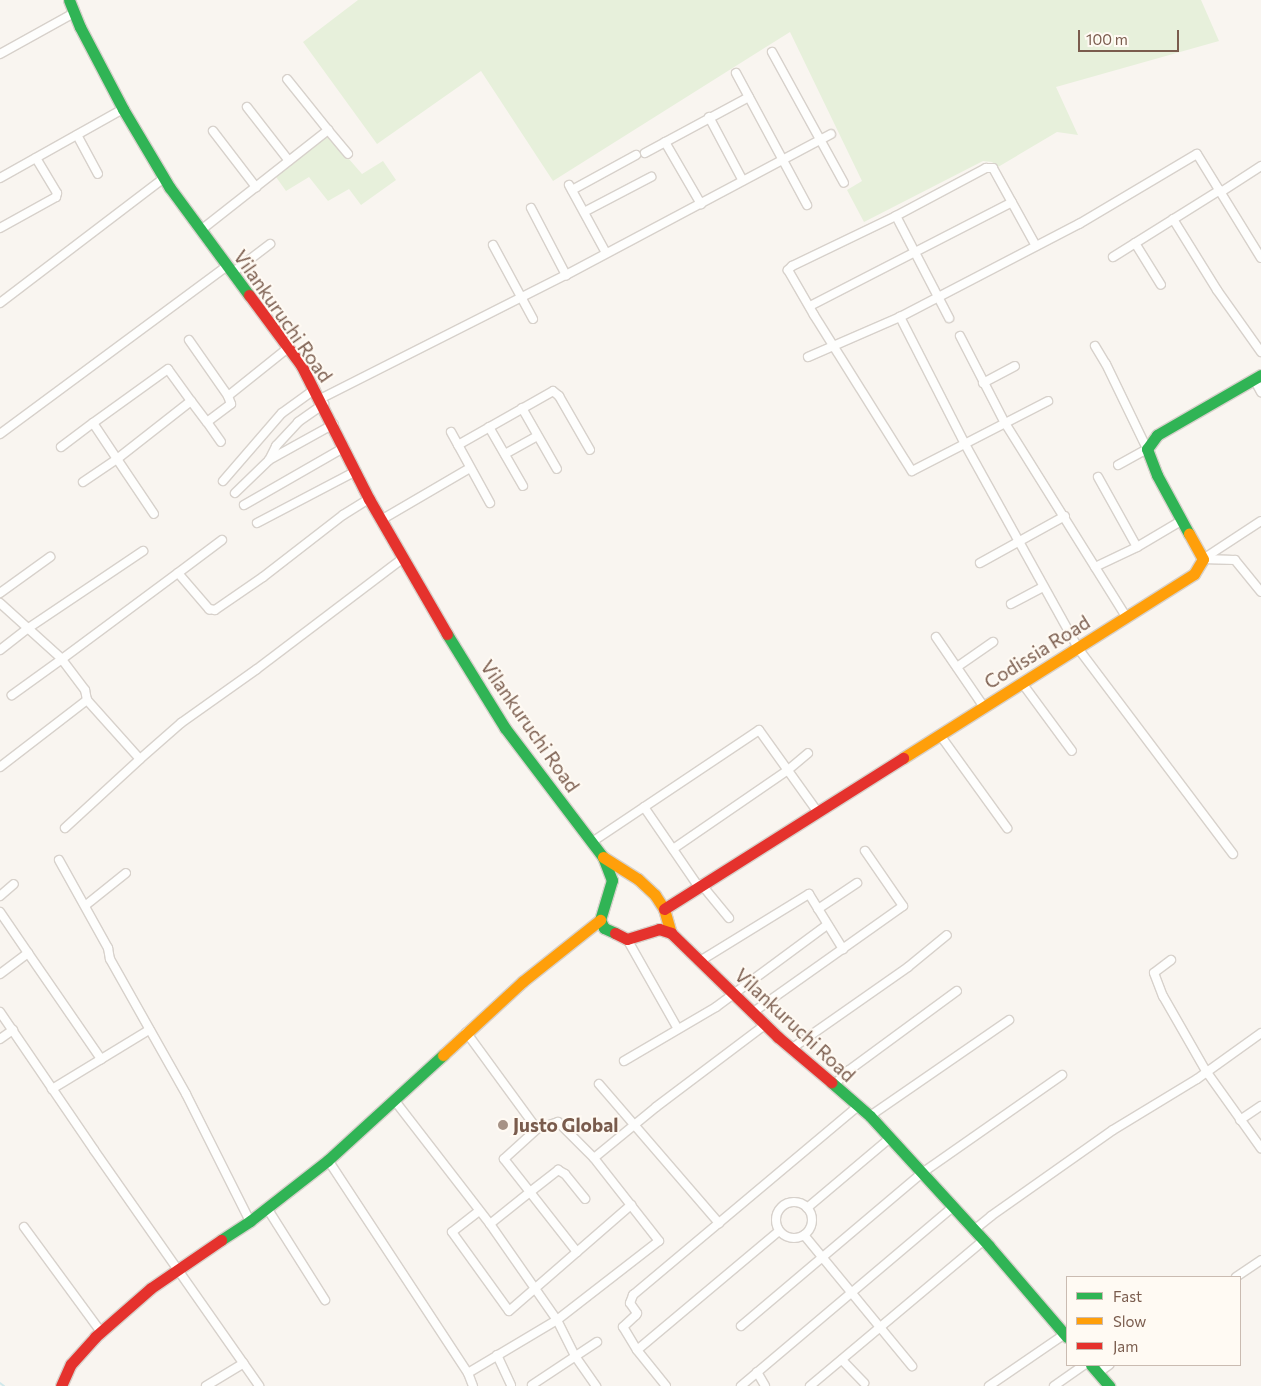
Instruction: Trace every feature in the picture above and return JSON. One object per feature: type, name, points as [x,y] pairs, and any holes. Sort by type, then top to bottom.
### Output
[{"type":"main road","name":"Vilankuruchi Road","points":[[69,0],[123,109],[164,178],[288,348],[320,397],[369,499],[402,558],[505,728],[603,857],[612,880],[600,920]]},
{"type":"main road","points":[[1203,558],[1157,475],[1147,449],[1157,435],[1257,377]]},
{"type":"main road","name":"Codissia Road","points":[[664,908],[1194,574],[1203,558]]},
{"type":"main road","points":[[603,857],[638,879],[655,895],[664,908],[671,932]]},
{"type":"main road","points":[[62,1383],[71,1364],[101,1332],[151,1288],[250,1221],[328,1160],[394,1102],[466,1032],[522,982],[600,920],[604,928],[627,939],[659,929],[671,932]]},
{"type":"main road","name":"Vilankuruchi Road","points":[[671,932],[752,1013],[870,1116],[984,1240],[1066,1336]]},
{"type":"main road","points":[[1094,1369],[1108,1386]]},
{"type":"street","points":[[0,54],[74,13]]},
{"type":"street","points":[[772,52],[844,183]]},
{"type":"street","points":[[736,73],[807,205]]},
{"type":"street","points":[[287,79],[348,154]]},
{"type":"street","points":[[645,152],[748,97]]},
{"type":"street","points":[[247,107],[289,161]]},
{"type":"street","points":[[0,178],[123,109]]},
{"type":"street","points":[[709,117],[743,181]]},
{"type":"street","points":[[201,230],[328,130]]},
{"type":"street","points":[[213,131],[256,187]]},
{"type":"street","points":[[223,481],[282,413],[320,397],[566,275],[831,134]]},
{"type":"street","points":[[77,135],[98,174]]},
{"type":"street","points":[[665,142],[701,204]]},
{"type":"street","points":[[808,357],[852,340],[900,317],[1079,224],[1197,154],[1261,258]]},
{"type":"street","points":[[606,253],[570,188],[636,155]]},
{"type":"street","points":[[0,228],[56,197],[57,193],[36,158]]},
{"type":"street","points":[[1112,257],[1261,166]]},
{"type":"street","points":[[1036,246],[993,168],[986,168],[896,216],[792,266],[788,270],[833,346],[912,471],[1048,401]]},
{"type":"street","points":[[584,212],[651,177]]},
{"type":"street","points":[[0,303],[164,178]]},
{"type":"street","points":[[810,306],[1012,202]]},
{"type":"street","points":[[531,208],[566,275]]},
{"type":"street","points":[[896,216],[949,318]]},
{"type":"street","points":[[1173,219],[1217,290],[1261,352]]},
{"type":"street","points":[[1135,243],[1161,285]]},
{"type":"street","points":[[0,434],[229,269],[270,244]]},
{"type":"street","points":[[493,245],[533,319]]},
{"type":"street","points":[[900,317],[965,444],[1078,648],[1233,854]]},
{"type":"street","points":[[960,336],[1005,422],[1126,617]]},
{"type":"street","points":[[189,340],[228,396],[231,404],[207,422]]},
{"type":"street","points":[[1094,346],[1106,364],[1147,449],[1118,465]]},
{"type":"street","points":[[228,396],[288,348]]},
{"type":"street","points":[[983,383],[1015,366]]},
{"type":"street","points":[[61,447],[168,369],[221,442]]},
{"type":"street","points":[[1257,377],[1261,392]]},
{"type":"street","points":[[458,445],[549,393],[556,392],[590,450]]},
{"type":"street","points":[[269,460],[276,446],[320,397]]},
{"type":"street","points":[[83,482],[117,459],[191,401]]},
{"type":"street","points":[[522,408],[556,469]]},
{"type":"street","points":[[92,423],[154,514]]},
{"type":"street","points":[[235,493],[269,460],[334,424]]},
{"type":"street","points":[[489,427],[524,486]]},
{"type":"street","points":[[451,432],[490,503]]},
{"type":"street","points":[[505,454],[537,436]]},
{"type":"street","points":[[244,504],[345,447]]},
{"type":"street","points":[[381,520],[470,468]]},
{"type":"street","points":[[257,523],[356,471]]},
{"type":"street","points":[[1098,477],[1137,547]]},
{"type":"street","points":[[178,573],[209,609],[215,610],[263,577],[343,515],[369,499]]},
{"type":"street","points":[[980,563],[1020,543],[1065,516]]},
{"type":"street","points":[[1095,567],[1137,547],[1181,521]]},
{"type":"street","points":[[1203,558],[1261,521]]},
{"type":"street","points":[[12,695],[222,540]]},
{"type":"street","points":[[0,650],[27,629],[143,551]]},
{"type":"street","points":[[0,593],[50,557]]},
{"type":"street","points":[[65,828],[181,723],[257,669],[402,558]]},
{"type":"street","points":[[1203,558],[1235,560],[1261,592]]},
{"type":"street","points":[[1011,604],[1044,587]]},
{"type":"street","points":[[0,604],[62,659],[86,690],[87,700],[140,759]]},
{"type":"street","points":[[936,636],[984,707]]},
{"type":"street","points":[[957,667],[994,642]]},
{"type":"street","points":[[1022,683],[1072,751]]},
{"type":"street","points":[[0,767],[87,700]]},
{"type":"street","points":[[592,842],[759,730],[817,811]]},
{"type":"street","points":[[940,734],[1007,828]]},
{"type":"street","points":[[673,849],[788,770],[808,753]]},
{"type":"street","points":[[644,807],[700,885],[728,918]]},
{"type":"street","points":[[752,1013],[903,906],[865,851]]},
{"type":"street","points":[[59,860],[86,905],[108,948],[110,959],[186,1094],[250,1221]]},
{"type":"street","points":[[86,905],[126,873]]},
{"type":"street","points":[[818,910],[857,883]]},
{"type":"street","points":[[0,896],[14,884]]},
{"type":"street","points":[[700,961],[809,894],[843,949]]},
{"type":"street","points":[[0,912],[101,1059]]},
{"type":"street","points":[[624,1061],[735,994],[827,925]]},
{"type":"street","points":[[791,1049],[908,967],[947,935]]},
{"type":"street","points":[[627,939],[678,1029]]},
{"type":"street","points":[[0,974],[28,953]]},
{"type":"street","points":[[1171,960],[1154,973],[1163,996],[1207,1072],[1261,1148]]},
{"type":"street","points":[[834,1085],[848,1071],[957,991]]},
{"type":"street","points":[[0,1012],[177,1271],[259,1386]]},
{"type":"street","points":[[870,1116],[1008,1020]]},
{"type":"street","points":[[594,1158],[634,1124],[766,1025]]},
{"type":"street","points":[[0,1039],[13,1030]]},
{"type":"street","points":[[52,1089],[149,1030]]},
{"type":"street","points":[[466,1032],[537,1129]]},
{"type":"street","points":[[974,1230],[1113,1130],[1207,1072],[1261,1032]]},
{"type":"street","points":[[741,1326],[922,1173],[1062,1075]]},
{"type":"street","points":[[600,1084],[718,1223]]},
{"type":"street","points":[[394,1102],[490,1224],[557,1320],[575,1356],[596,1386]]},
{"type":"street","points":[[666,1386],[637,1350],[623,1327],[637,1312],[630,1300],[718,1223],[858,1106]]},
{"type":"street","points":[[1240,1120],[1261,1106]]},
{"type":"street","points":[[468,1373],[557,1320],[659,1241],[594,1158],[558,1122],[537,1129],[504,1159],[576,1252]]},
{"type":"street","points":[[807,1208],[890,1138]]},
{"type":"street","points":[[328,1160],[468,1373],[473,1386]]},
{"type":"street","points":[[490,1224],[558,1170],[565,1174],[585,1199]]},
{"type":"street","points":[[790,1202],[796,1202],[807,1208],[811,1213],[812,1225],[804,1235],[788,1238],[779,1231],[775,1220],[780,1208],[790,1202]]},
{"type":"street","points":[[479,1211],[452,1232],[509,1310],[631,1205]]},
{"type":"street","points":[[741,1386],[953,1207]]},
{"type":"street","points":[[267,1208],[325,1300]]},
{"type":"street","points":[[24,1227],[101,1332]]},
{"type":"street","points":[[637,1350],[779,1231]]},
{"type":"street","points":[[804,1235],[912,1366]]},
{"type":"street","points":[[810,1386],[984,1240]]},
{"type":"street","points":[[1237,1276],[1261,1260]]},
{"type":"street","points":[[989,1386],[1066,1336]]},
{"type":"street","points":[[532,1385],[597,1342]]},
{"type":"street","points":[[497,1354],[511,1385]]},
{"type":"street","points":[[842,1360],[864,1383]]},
{"type":"street","points":[[206,1386],[244,1363]]},
{"type":"street","points":[[1054,1386],[1083,1366]]},
{"type":"street","points":[[757,1372],[765,1386]]},
{"type":"green space","points":[[358,0],[1201,0],[1219,41],[1056,87],[1078,135],[1057,132],[998,167],[992,162],[983,161],[864,222],[847,190],[862,181],[790,32],[553,181],[481,71],[377,144],[303,42]]},
{"type":"green space","points":[[328,135],[362,174],[383,161],[396,180],[361,205],[349,189],[328,201],[309,177],[286,191],[276,177]]},
{"type":"waterway","points":[[0,1383],[4,1386]]},
{"type":"traffic: fast","points":[[69,0],[80,27],[123,109],[170,188],[249,295]]},
{"type":"traffic: fast","points":[[1189,534],[1157,475],[1147,449],[1157,435],[1261,375]]},
{"type":"traffic: fast","points":[[447,634],[505,728],[603,857],[612,880],[600,920],[604,928],[615,933]]},
{"type":"traffic: fast","points":[[221,1240],[250,1221],[328,1160],[443,1055]]},
{"type":"traffic: fast","points":[[831,1082],[870,1116],[989,1246],[1066,1336]]},
{"type":"traffic: fast","points":[[1092,1366],[1109,1386]]},
{"type":"traffic: slow","points":[[903,758],[1194,574],[1203,559],[1189,534]]},
{"type":"traffic: slow","points":[[603,857],[638,879],[655,895],[664,909],[671,933]]},
{"type":"traffic: slow","points":[[443,1055],[522,982],[600,920]]},
{"type":"traffic: jam","points":[[249,295],[301,365],[369,499],[447,634]]},
{"type":"traffic: jam","points":[[664,909],[903,758]]},
{"type":"traffic: jam","points":[[615,933],[627,939],[659,929],[671,933],[778,1037],[831,1082]]},
{"type":"traffic: jam","points":[[61,1386],[71,1364],[95,1337],[151,1288],[221,1240]]},
{"type":"place","name":"Justo Global","points":[[503,1125]]}]
